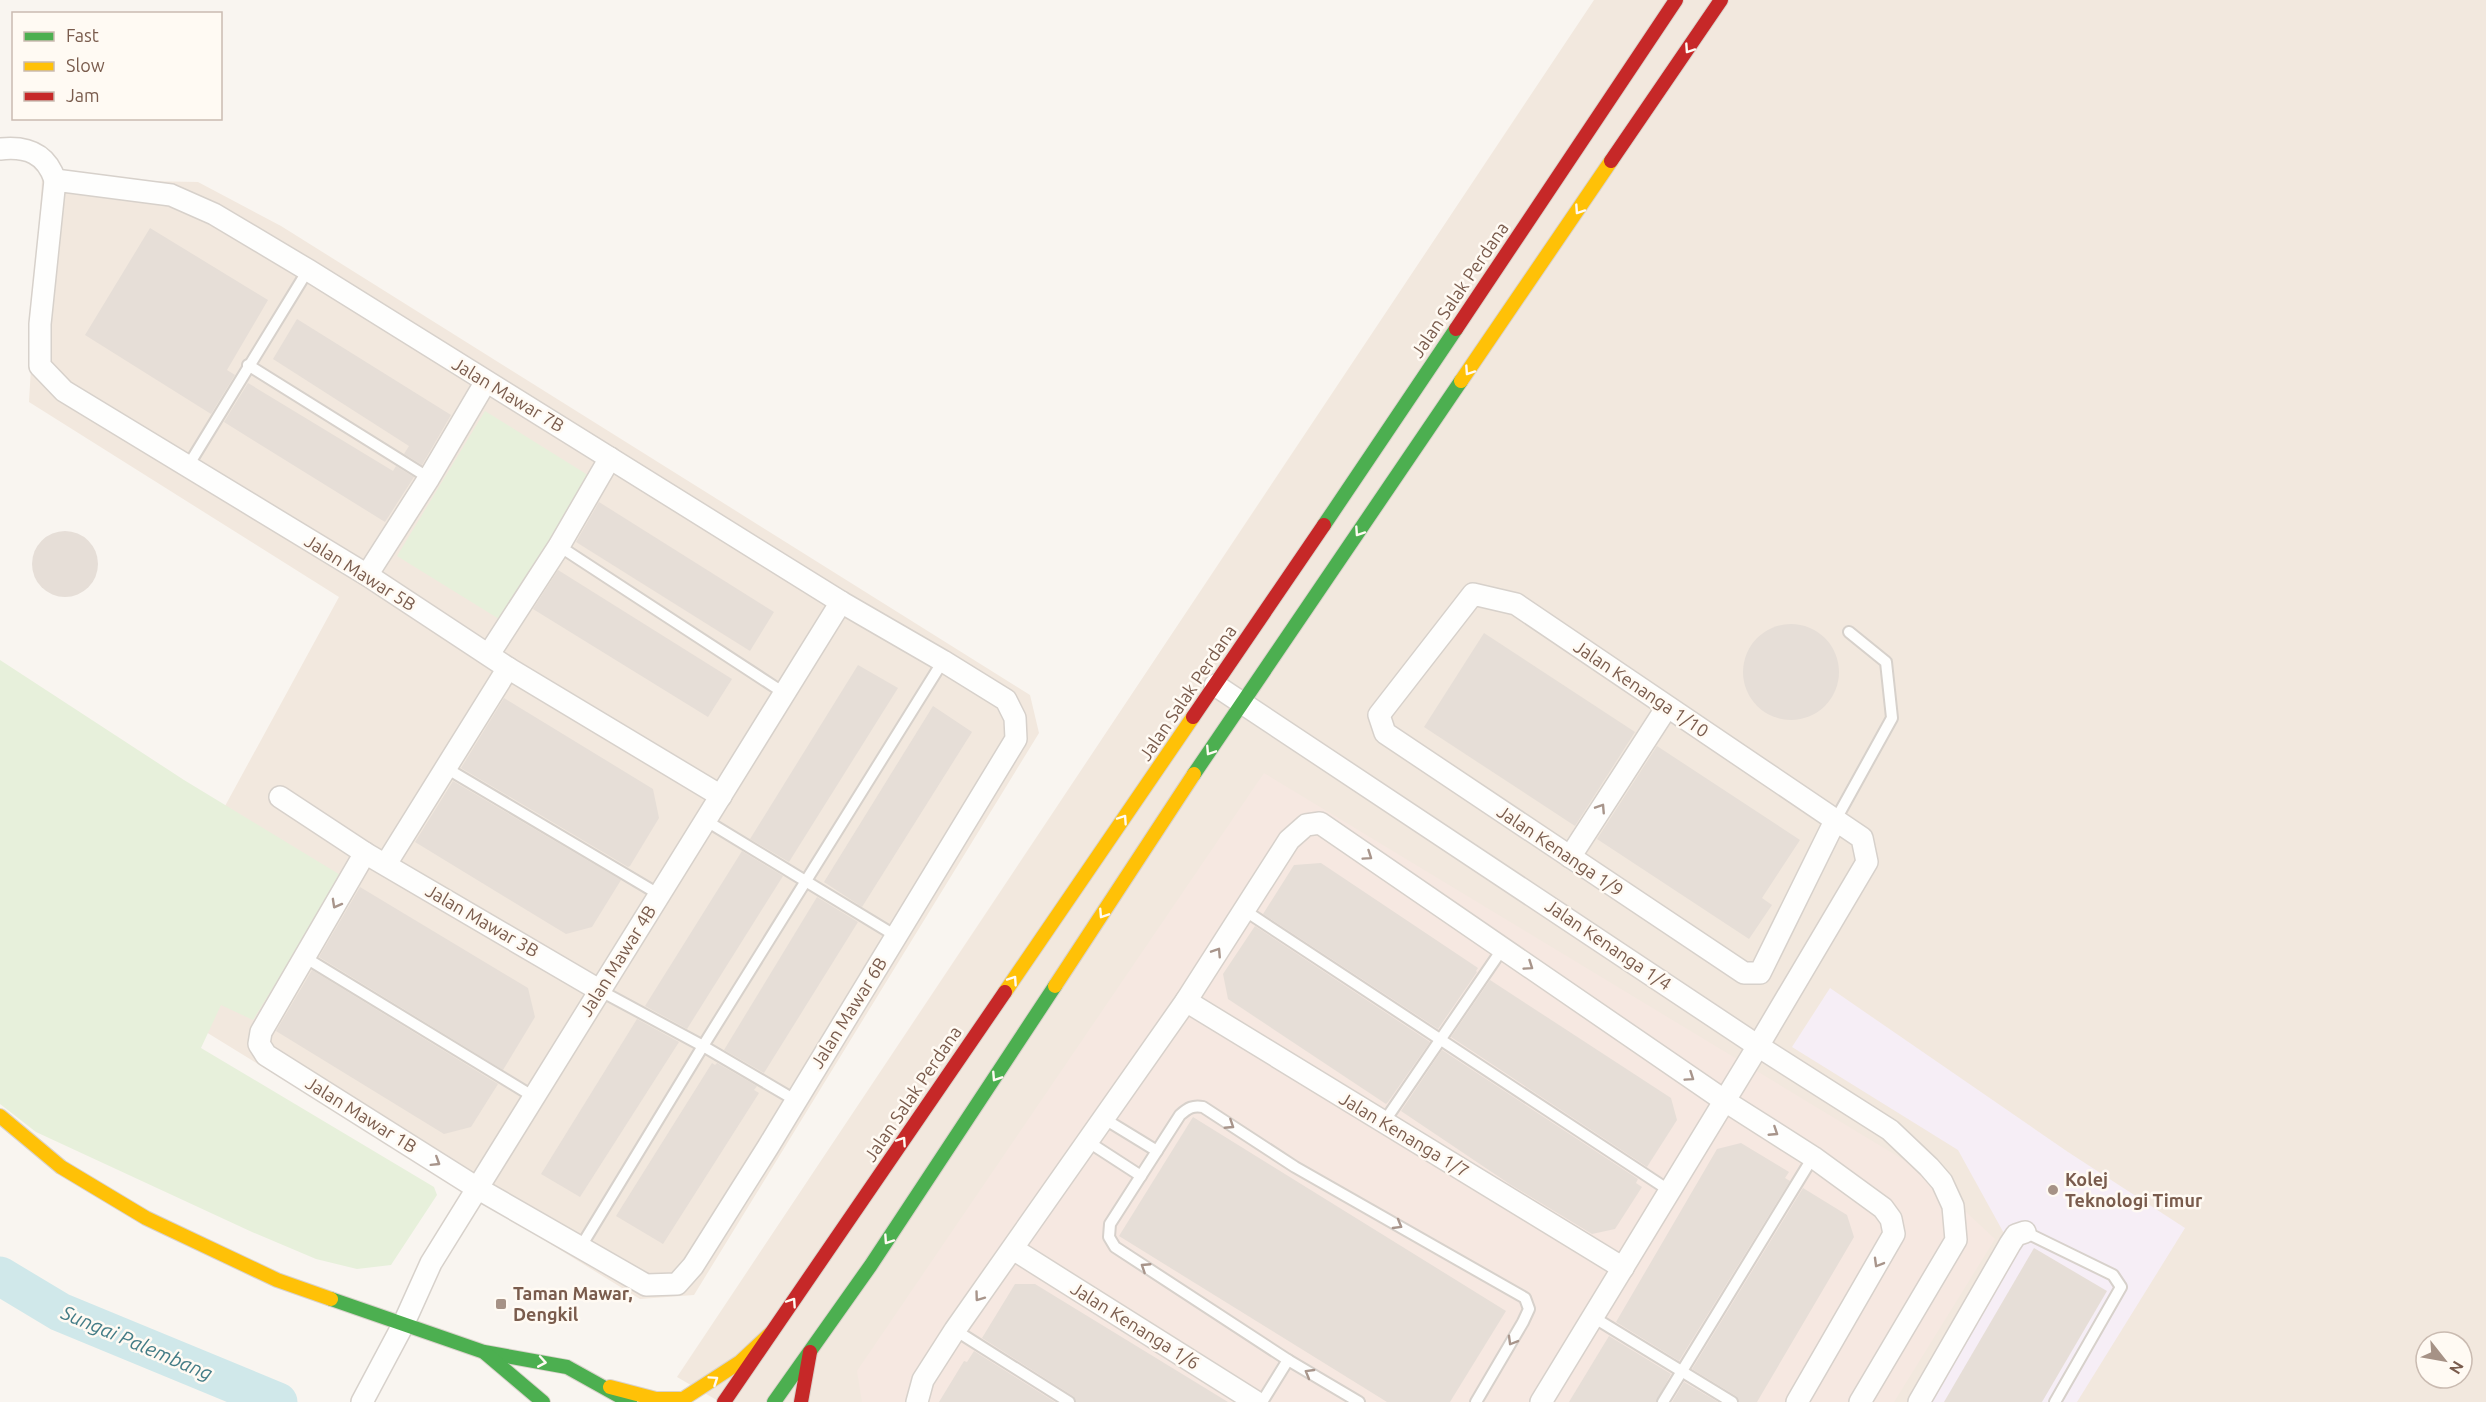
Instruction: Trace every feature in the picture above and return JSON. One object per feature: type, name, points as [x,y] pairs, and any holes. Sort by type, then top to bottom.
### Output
[{"type":"street","name":"Jalan Salak Perdana","points":[[724,1402],[1215,685],[1676,0]]},
{"type":"street","points":[[774,1402],[871,1265],[956,1138],[1242,702],[1721,0]]},
{"type":"street","points":[[0,149],[27,149],[41,155],[52,169],[55,180]]},
{"type":"street","name":"Jalan Mawar 7B","points":[[55,180],[171,195],[214,214],[308,270],[485,383],[841,602],[943,660],[1006,700],[1015,718],[1016,739]]},
{"type":"street","name":"Jalan Mawar 5B","points":[[55,180],[40,324],[40,366],[64,391],[367,575],[508,668],[721,796]]},
{"type":"street","points":[[367,575],[429,478],[485,383]]},
{"type":"street","points":[[489,654],[559,546],[610,458]]},
{"type":"street","name":"Jalan Kenanga 1/10","points":[[1430,650],[1473,594],[1516,604],[1862,838],[1867,862],[1758,1046]]},
{"type":"street","name":"Jalan Mawar 4B","points":[[362,1402],[403,1324],[430,1263],[841,602]]},
{"type":"street","name":"Jalan Kenanga 1/9","points":[[1430,650],[1379,715],[1385,733],[1744,973],[1760,973],[1835,821]]},
{"type":"street","points":[[386,864],[508,668]]},
{"type":"street","name":"Jalan Kenanga 1/4","points":[[1215,685],[1758,1046],[1890,1130],[1929,1167],[1942,1182],[1953,1206],[1956,1240],[1860,1402]]},
{"type":"street","points":[[1570,857],[1667,706]]},
{"type":"street","name":"Jalan Mawar 6B","points":[[676,1284],[693,1266],[1016,739]]},
{"type":"street","name":"Jalan Mawar 3B","points":[[280,797],[365,853],[599,990]]},
{"type":"street","points":[[917,1402],[922,1380],[955,1330],[1186,1001],[1289,840],[1306,825],[1320,823],[1725,1101],[1813,1157],[1883,1208],[1891,1219],[1894,1234],[1797,1402]]},
{"type":"street","points":[[306,958],[365,853]]},
{"type":"street","name":"Jalan Mawar 1B","points":[[306,958],[261,1032],[259,1044],[266,1055],[477,1188],[645,1285],[676,1284]]},
{"type":"street","name":"Jalan Kenanga 1/7","points":[[1186,1001],[1623,1268]]},
{"type":"street","points":[[1541,1402],[1758,1046]]},
{"type":"street","points":[[0,1116],[61,1167],[146,1218],[278,1280],[484,1352],[567,1367],[630,1402]]},
{"type":"street","points":[[1919,1402],[2010,1244],[2016,1235],[2025,1232]]},
{"type":"street","name":"Jalan Kenanga 1/6","points":[[1013,1249],[1256,1402]]},
{"type":"street","points":[[600,1384],[656,1399],[683,1399],[721,1376],[771,1333]]},
{"type":"street","points":[[484,1352],[543,1402]]},
{"type":"street","points":[[801,1402],[810,1352]]},
{"type":"lane","points":[[188,466],[308,270]]},
{"type":"lane","points":[[248,365],[429,478]]},
{"type":"lane","points":[[559,546],[784,693]]},
{"type":"lane","points":[[1835,821],[1892,718],[1886,662],[1849,632]]},
{"type":"lane","points":[[580,1248],[943,660]]},
{"type":"lane","points":[[446,768],[660,895]]},
{"type":"lane","points":[[705,820],[896,936]]},
{"type":"lane","points":[[1244,910],[1670,1191]]},
{"type":"lane","points":[[1384,1122],[1503,948]]},
{"type":"lane","points":[[306,958],[534,1097]]},
{"type":"lane","points":[[599,990],[703,1046],[795,1100]]},
{"type":"lane","points":[[1359,1402],[1288,1360],[1115,1247],[1109,1237],[1110,1224],[1156,1151],[1180,1115],[1195,1106],[1203,1107],[1295,1167],[1525,1298],[1529,1308],[1523,1322],[1476,1402]]},
{"type":"lane","points":[[1103,1118],[1156,1151]]},
{"type":"lane","points":[[1087,1141],[1141,1176]]},
{"type":"lane","points":[[1663,1402],[1813,1157]]},
{"type":"lane","points":[[2025,1232],[2113,1275],[2121,1287],[2055,1402]]},
{"type":"lane","points":[[1593,1317],[1732,1402]]},
{"type":"lane","points":[[955,1330],[1069,1402]]},
{"type":"lane","points":[[1262,1402],[1288,1360]]},
{"type":"shaded area","points":[[1594,0],[2486,0],[2486,1402],[720,1402],[677,1377]]},
{"type":"shaded area","points":[[42,179],[198,182],[281,226],[1030,695],[1039,733],[694,1295],[640,1299],[128,984],[339,597],[29,402]]},
{"type":"shaded area","points":[[1264,773],[1922,1171],[1995,1239],[1894,1402],[862,1402],[857,1371]]},
{"type":"shaded area","name":"Kolej Teknologi Timur","points":[[1830,988],[2068,1152],[2185,1228],[2077,1402],[1909,1402],[2006,1237],[1958,1150],[1792,1047]]},
{"type":"green space","points":[[485,411],[591,477],[499,619],[397,556]]},
{"type":"green space","points":[[0,660],[184,780],[342,876],[253,1020],[221,1005],[201,1048],[434,1187],[437,1195],[391,1265],[357,1269],[316,1259],[252,1232],[36,1132],[0,1104]]},
{"type":"building","points":[[150,228],[268,300],[227,370],[235,375],[211,414],[85,335]]},
{"type":"building","points":[[297,319],[451,415],[422,465],[404,454],[409,446],[273,359]]},
{"type":"building","points":[[248,383],[393,471],[396,466],[414,477],[385,522],[224,422]]},
{"type":"building","points":[[599,502],[774,612],[750,651],[576,542]]},
{"type":"building","points":[[59,531],[71,531],[89,540],[96,551],[98,564],[96,577],[89,588],[78,595],[59,597],[46,592],[37,583],[32,570],[32,558],[37,545],[46,536]]},
{"type":"building","points":[[558,570],[732,679],[708,717],[533,609]]},
{"type":"building","points":[[1791,624],[1809,628],[1825,638],[1835,654],[1839,672],[1835,690],[1825,706],[1809,716],[1791,720],[1773,716],[1757,706],[1747,690],[1743,672],[1747,654],[1757,638],[1773,628]]},
{"type":"building","points":[[1484,633],[1635,732],[1575,826],[1424,727]]},
{"type":"building","points":[[858,665],[898,688],[789,862],[750,839]]},
{"type":"building","points":[[504,698],[653,789],[659,818],[630,866],[628,867],[461,768]]},
{"type":"building","points":[[933,706],[972,732],[862,907],[824,882]]},
{"type":"building","points":[[1657,746],[1800,840],[1762,898],[1772,905],[1749,939],[1597,839]]},
{"type":"building","points":[[453,781],[621,880],[592,927],[566,934],[415,842]]},
{"type":"building","points":[[742,851],[783,876],[687,1029],[645,1006]]},
{"type":"building","points":[[1321,863],[1478,968],[1438,1029],[1263,914],[1294,865]]},
{"type":"building","points":[[360,887],[528,988],[535,1017],[503,1070],[319,957]]},
{"type":"building","points":[[817,897],[858,922],[764,1073],[724,1050]]},
{"type":"building","points":[[1255,926],[1430,1042],[1386,1104],[1228,999],[1223,974]]},
{"type":"building","points":[[312,970],[498,1084],[471,1127],[444,1134],[276,1031]]},
{"type":"building","points":[[1490,980],[1671,1098],[1677,1120],[1647,1167],[1451,1037]]},
{"type":"building","points":[[637,1019],[679,1042],[580,1197],[541,1174]]},
{"type":"building","points":[[1442,1050],[1638,1179],[1636,1183],[1642,1187],[1615,1229],[1592,1234],[1511,1185],[1401,1111]]},
{"type":"building","points":[[712,1063],[715,1065],[717,1063],[757,1086],[754,1090],[759,1093],[663,1244],[616,1216]]},
{"type":"building","points":[[1193,1117],[1506,1311],[1450,1402],[1387,1402],[1119,1236]]},
{"type":"building","points":[[1741,1143],[1789,1172],[1785,1178],[1790,1181],[1679,1361],[1616,1322],[1717,1149]]},
{"type":"building","points":[[1803,1188],[1847,1215],[1854,1237],[1757,1402],[1739,1402],[1736,1396],[1692,1369]]},
{"type":"building","name":"Kolej Teknologi Timur","points":[[2034,1248],[2107,1291],[2042,1402],[1944,1402]]},
{"type":"building","points":[[1015,1284],[1035,1284],[1228,1402],[1076,1402],[1073,1396],[982,1338]]},
{"type":"building","points":[[1609,1336],[1671,1374],[1656,1402],[1569,1402]]},
{"type":"building","points":[[974,1351],[1055,1402],[939,1402],[964,1361],[967,1362]]},
{"type":"building","points":[[1684,1382],[1718,1402],[1672,1402]]},
{"type":"waterway","name":"Sungai Palembang","points":[[0,1276],[60,1312],[278,1402]]},
{"type":"traffic: fast","points":[[1324,525],[1456,329]]},
{"type":"traffic: fast","points":[[1194,774],[1461,381]]},
{"type":"traffic: fast","points":[[774,1402],[871,1265],[1055,986]]},
{"type":"traffic: fast","points":[[331,1299],[484,1352],[567,1367],[630,1402]]},
{"type":"traffic: fast","points":[[485,1353],[543,1402]]},
{"type":"traffic: slow","points":[[1461,381],[1611,161]]},
{"type":"traffic: slow","points":[[1005,992],[1193,717]]},
{"type":"traffic: slow","points":[[1055,986],[1194,774]]},
{"type":"traffic: slow","points":[[0,1116],[61,1167],[146,1218],[277,1280],[331,1299]]},
{"type":"traffic: slow","points":[[610,1387],[656,1399],[683,1399],[740,1362],[771,1333]]},
{"type":"traffic: jam","points":[[1456,329],[1676,0]]},
{"type":"traffic: jam","points":[[1611,161],[1721,0]]},
{"type":"traffic: jam","points":[[1193,717],[1324,525]]},
{"type":"traffic: jam","points":[[724,1402],[1005,992]]},
{"type":"traffic: jam","points":[[801,1402],[810,1352]]},
{"type":"place","name":"Kolej Teknologi Timur","points":[[2053,1190]]},
{"type":"place","name":"Taman Mawar, Dengkil","points":[[501,1304]]}]
